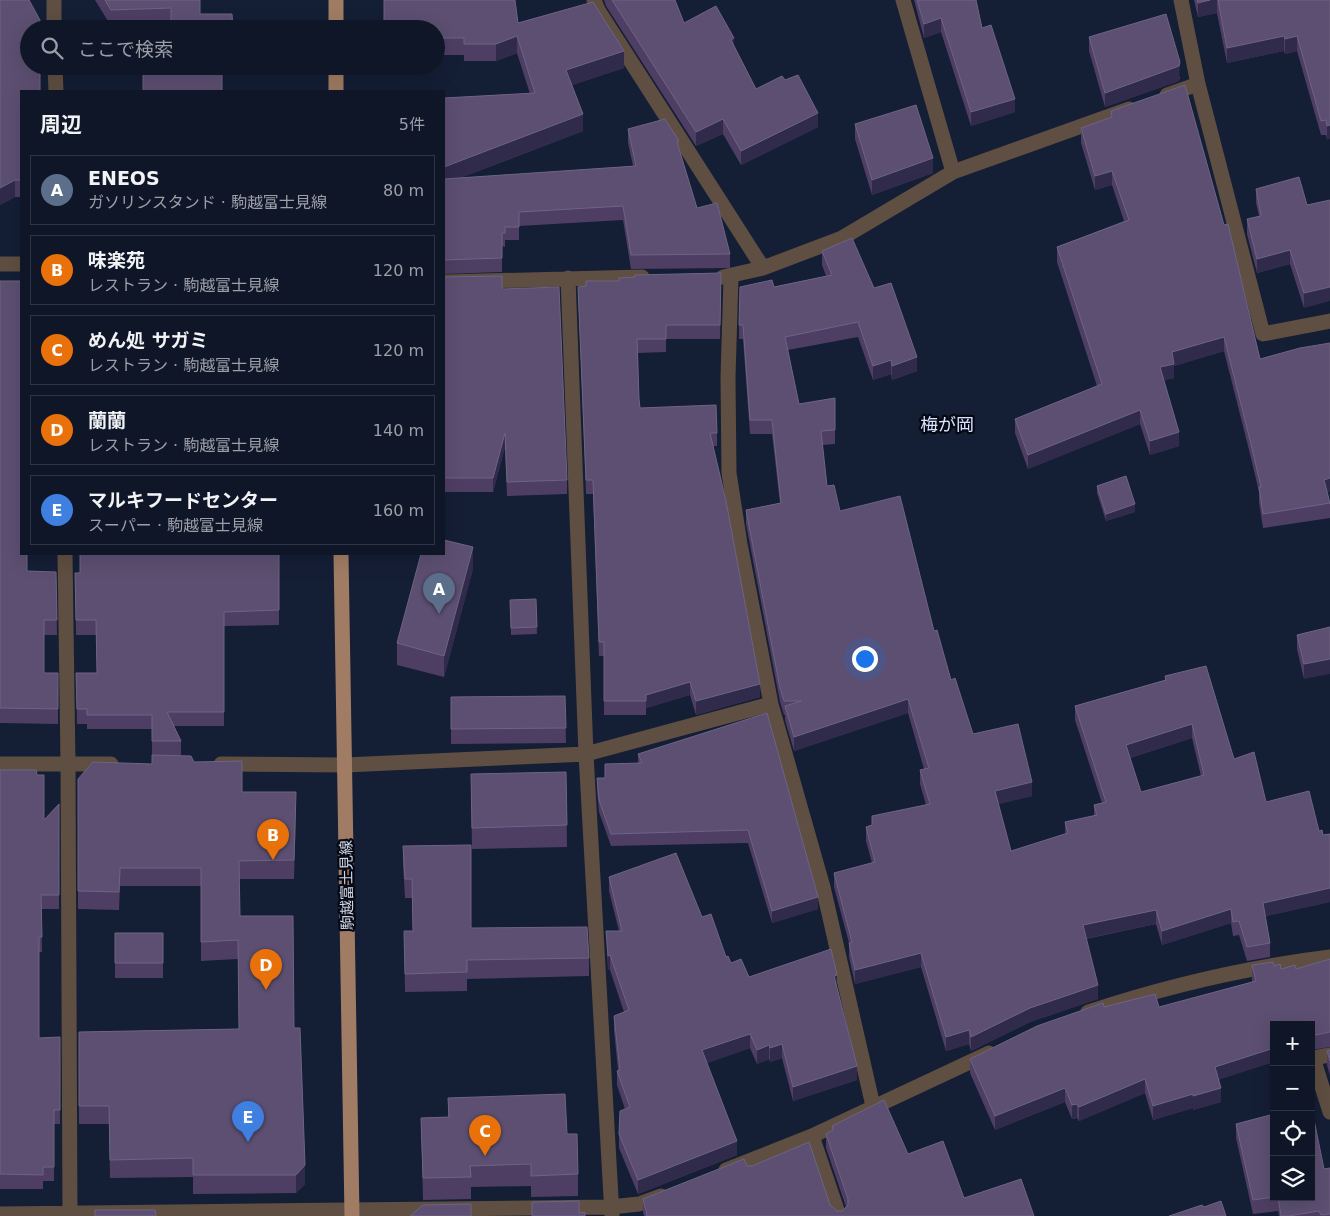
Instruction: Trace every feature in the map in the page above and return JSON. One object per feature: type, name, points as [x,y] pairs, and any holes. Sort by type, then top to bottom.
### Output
[{"type":"main road","points":[[336,0],[336,20]]},
{"type":"main road","points":[[336,75],[336,90]]},
{"type":"main road","name":"駒越富士見線","points":[[341,555],[352,1214]]},
{"type":"street","points":[[54,0],[54,20]]},
{"type":"street","points":[[594,0],[598,10],[763,268]]},
{"type":"street","points":[[903,0],[953,172]]},
{"type":"street","points":[[1181,0],[1198,84],[1263,334],[1330,321]]},
{"type":"street","points":[[55,75],[56,90]]},
{"type":"street","points":[[712,277],[731,277],[763,268],[842,238],[953,172],[1198,84]]},
{"type":"street","points":[[0,264],[20,264]]},
{"type":"street","points":[[445,282],[654,277]]},
{"type":"street","points":[[731,277],[728,377],[729,473],[740,544],[771,704],[823,887],[873,1106]]},
{"type":"street","points":[[568,278],[586,754],[611,1211]]},
{"type":"street","points":[[65,555],[70,1215]]},
{"type":"street","points":[[207,764],[345,765],[586,754],[771,704]]},
{"type":"street","points":[[0,764],[128,764]]},
{"type":"street","points":[[1078,1016],[1150,991],[1244,971],[1330,957]]},
{"type":"street","points":[[712,1176],[812,1136],[1000,1048]]},
{"type":"street","points":[[1330,1055],[1313,1058],[1330,1112]]},
{"type":"street","points":[[812,1136],[839,1216]]},
{"type":"street","points":[[0,1214],[352,1214],[611,1211],[639,1204],[675,1190]]},
{"type":"building","points":[[0,0],[29,0],[40,20],[20,20],[20,75],[40,75],[40,90],[20,90],[20,180],[15,180],[0,188]]},
{"type":"building","points":[[105,0],[200,0],[200,14],[232,14],[232,20],[171,20],[171,8],[111,10]]},
{"type":"building","points":[[384,0],[515,0],[518,23],[593,2],[624,51],[566,70],[583,114],[445,167],[445,98],[535,93],[517,36],[496,44],[464,44],[464,38],[445,38],[445,20],[384,20]]},
{"type":"building","points":[[612,0],[675,0],[684,23],[716,6],[734,38],[731,40],[756,89],[782,76],[785,80],[798,75],[818,113],[741,151],[723,119],[696,132]]},
{"type":"building","points":[[917,0],[976,0],[982,28],[991,25],[1015,99],[971,112],[941,18],[924,24]]},
{"type":"building","points":[[1197,0],[1210,0],[1198,3]]},
{"type":"building","points":[[1218,0],[1330,0],[1330,125],[1327,126],[1326,120],[1321,121],[1297,36],[1285,39],[1284,36],[1227,48]]},
{"type":"building","points":[[1166,14],[1180,62],[1179,66],[1105,93],[1089,37]]},
{"type":"building","points":[[143,75],[222,75],[222,90],[143,90]]},
{"type":"building","points":[[1185,85],[1224,225],[1228,224],[1260,359],[1300,348],[1330,343],[1330,478],[1324,480],[1330,503],[1263,514],[1259,487],[1261,487],[1224,337],[1172,352],[1174,364],[1160,367],[1179,432],[1150,441],[1140,410],[1028,455],[1015,419],[1102,384],[1057,247],[1129,220],[1112,171],[1095,176],[1081,128],[1112,117],[1111,111]]},
{"type":"building","points":[[916,105],[933,158],[872,180],[855,124]]},
{"type":"building","points":[[665,119],[679,141],[677,142],[697,208],[717,203],[730,254],[631,255],[623,206],[519,212],[519,227],[505,227],[505,233],[502,233],[502,258],[445,260],[445,179],[636,166],[628,129]]},
{"type":"building","points":[[1299,177],[1307,205],[1330,200],[1330,287],[1304,293],[1290,250],[1257,259],[1247,219],[1261,216],[1256,189]]},
{"type":"building","points":[[852,238],[874,288],[891,283],[917,357],[892,366],[891,360],[873,366],[858,322],[785,337],[799,404],[835,398],[835,430],[821,431],[827,486],[834,485],[840,511],[900,496],[934,631],[937,630],[951,680],[955,678],[973,734],[1018,724],[1032,782],[995,791],[1011,851],[1068,833],[1065,822],[1097,815],[1094,805],[1106,802],[1075,706],[1166,680],[1165,676],[1206,666],[1234,759],[1254,752],[1266,802],[1309,791],[1319,831],[1322,830],[1323,835],[1330,834],[1330,888],[1263,903],[1270,943],[1247,947],[1239,921],[1233,922],[1231,909],[1162,931],[1156,910],[1083,925],[1098,985],[1030,1008],[971,1037],[969,1030],[946,1037],[921,953],[855,970],[849,943],[852,942],[834,873],[875,862],[866,827],[872,825],[872,816],[930,804],[920,770],[929,768],[908,699],[794,737],[785,706],[801,701],[784,701],[780,688],[746,510],[781,503],[772,420],[750,420],[743,325],[739,325],[740,287],[772,280],[774,287],[832,275],[822,251]],"holes":[[[1192,724],[1204,775],[1141,792],[1126,745]]]},
{"type":"building","points":[[721,273],[720,325],[666,325],[666,339],[637,339],[639,399],[640,408],[716,405],[717,433],[710,433],[726,501],[760,684],[696,701],[690,682],[646,695],[646,701],[604,701],[604,642],[599,642],[593,480],[586,480],[578,287],[586,286],[586,281],[619,281],[619,278],[635,277],[635,275]]},
{"type":"building","points":[[502,276],[502,289],[559,287],[567,480],[507,482],[505,433],[493,478],[445,478],[445,277]]},
{"type":"building","points":[[0,281],[20,281],[20,555],[27,555],[27,571],[56,572],[57,620],[44,620],[44,673],[58,673],[58,709],[0,708]]},
{"type":"building","points":[[1126,476],[1135,504],[1106,514],[1097,486]]},
{"type":"building","points":[[445,540],[473,547],[444,656],[397,643],[421,555],[445,555]]},
{"type":"building","points":[[80,555],[279,555],[279,610],[224,612],[224,712],[167,712],[181,741],[152,741],[152,715],[87,715],[87,709],[77,709],[76,673],[97,673],[96,620],[76,620],[75,573],[80,573]]},
{"type":"building","points":[[536,599],[537,627],[511,628],[510,600]]},
{"type":"building","points":[[1330,627],[1330,659],[1304,664],[1297,635]]},
{"type":"building","points":[[565,696],[566,728],[451,729],[451,697]]},
{"type":"building","points":[[767,713],[818,897],[772,911],[748,830],[611,834],[599,800],[597,778],[605,778],[605,764],[642,763],[638,754]]},
{"type":"building","points":[[152,755],[191,756],[194,762],[242,761],[242,792],[296,792],[294,860],[239,861],[240,916],[293,916],[294,1028],[300,1028],[305,1165],[296,1175],[193,1175],[193,1158],[110,1160],[109,1106],[79,1106],[79,1032],[239,1029],[238,940],[201,942],[201,868],[120,868],[119,892],[78,891],[78,779],[93,762],[152,764]]},
{"type":"building","points":[[0,770],[36,770],[37,775],[44,775],[44,820],[59,804],[59,895],[41,895],[42,937],[39,937],[39,1038],[60,1037],[60,1110],[54,1110],[54,1167],[43,1167],[43,1175],[0,1174]]},
{"type":"building","points":[[566,772],[567,825],[472,828],[471,774]]},
{"type":"building","points":[[471,845],[471,928],[587,927],[589,958],[467,960],[467,972],[405,974],[404,931],[413,931],[412,879],[405,879],[403,846]]},
{"type":"building","points":[[676,853],[702,917],[711,914],[726,957],[728,956],[731,963],[741,959],[749,977],[831,949],[837,975],[834,976],[857,1066],[793,1087],[782,1044],[770,1048],[769,1045],[757,1050],[750,1034],[702,1050],[737,1141],[638,1180],[619,1134],[620,1111],[630,1107],[617,1071],[620,1070],[614,1016],[629,1010],[610,955],[608,956],[606,931],[622,931],[609,877]]},
{"type":"building","points":[[115,933],[163,933],[163,963],[115,963]]},
{"type":"building","points":[[1330,959],[1330,1032],[1315,1035],[1315,1021],[1270,1021],[1270,1049],[1215,1067],[1221,1088],[1193,1096],[1193,1094],[1153,1106],[1145,1079],[1079,1107],[1077,1104],[1072,1105],[1065,1088],[995,1116],[970,1059],[1037,1026],[1103,1003],[1104,1007],[1155,994],[1159,1007],[1256,981],[1252,965],[1273,962],[1274,966],[1280,964],[1281,969],[1295,965],[1296,969]]},
{"type":"building","points":[[1330,1050],[1330,1061],[1327,1051]]},
{"type":"building","points":[[565,1094],[567,1134],[577,1134],[578,1174],[531,1176],[531,1164],[470,1166],[471,1177],[423,1178],[421,1118],[449,1117],[448,1098]]},
{"type":"building","points":[[884,1100],[908,1154],[943,1141],[964,1198],[1021,1179],[1034,1216],[646,1216],[643,1199],[744,1159],[747,1166],[752,1166],[809,1142],[830,1205],[837,1211],[842,1211],[848,1205],[848,1199],[826,1134],[833,1130],[832,1126]]},
{"type":"building","points":[[1270,1115],[1270,1198],[1253,1200],[1236,1124]]},
{"type":"building","points":[[1315,1125],[1324,1169],[1330,1168],[1330,1214],[1321,1215],[1319,1211],[1281,1216],[1279,1201],[1315,1201]]},
{"type":"building","points":[[579,1201],[579,1213],[585,1212],[585,1216],[532,1216],[532,1202]]},
{"type":"building","points":[[1221,1201],[1226,1216],[1169,1216],[1202,1205],[1204,1207]]},
{"type":"building","points":[[471,1204],[471,1216],[410,1216],[423,1205]]},
{"type":"building","points":[[95,1210],[155,1210],[156,1216],[95,1216]]},
{"type":"place","name":"ENEOS","points":[[439,614]]},
{"type":"place","name":"味楽苑","points":[[273,860]]},
{"type":"place","name":"蘭蘭","points":[[266,990]]},
{"type":"place","name":"マルキフードセンター","points":[[248,1142]]},
{"type":"place","name":"めん処 サガミ","points":[[485,1156]]},
{"type":"district","name":"梅が岡","points":[[947,424]]}]
